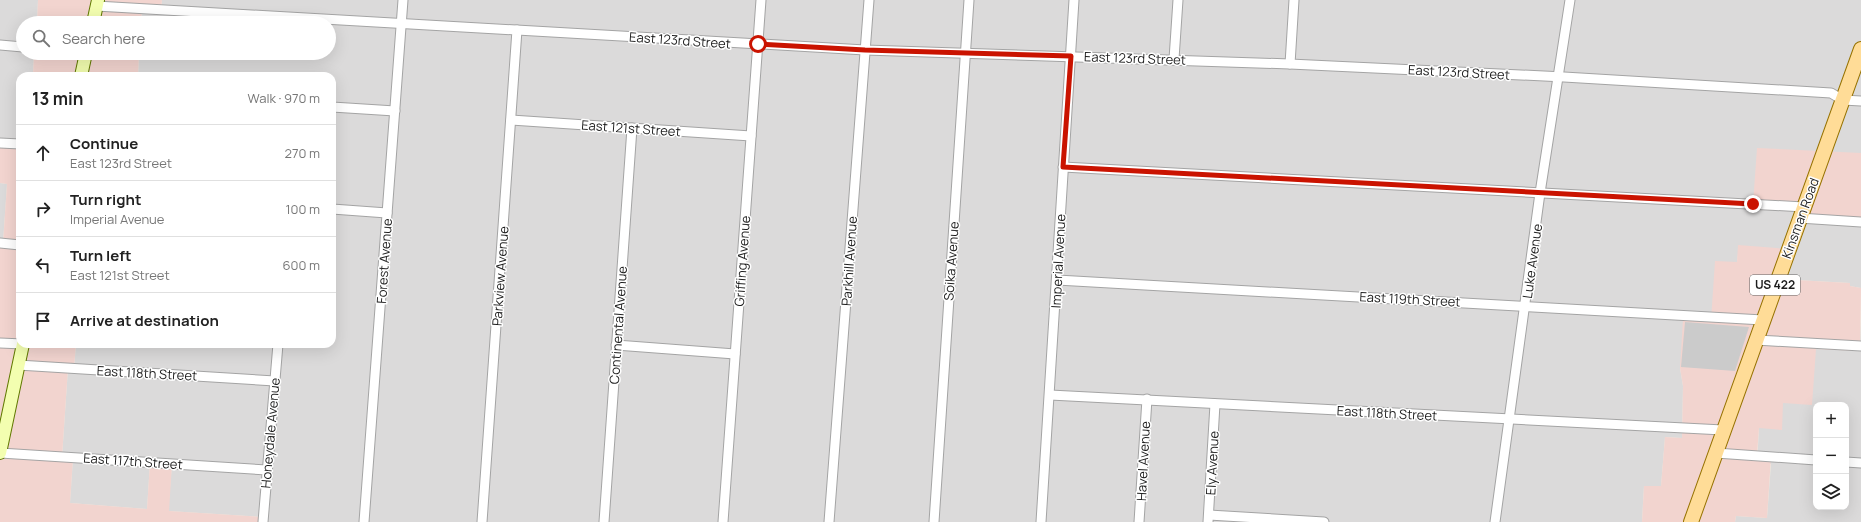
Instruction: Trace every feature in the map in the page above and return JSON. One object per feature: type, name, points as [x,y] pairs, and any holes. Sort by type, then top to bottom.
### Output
[{"type":"main road","name":"Kinsman Road","points":[[1691,522],[1861,49]]},
{"type":"street","name":"Forest Avenue","points":[[364,522],[403,0]]},
{"type":"street","name":"Griffing Avenue","points":[[723,522],[761,0]]},
{"type":"street","name":"Parkhill Avenue","points":[[829,522],[869,0]]},
{"type":"street","name":"Soika Avenue","points":[[934,522],[969,0]]},
{"type":"street","name":"Imperial Avenue","points":[[1041,522],[1074,0]]},
{"type":"street","points":[[1174,59],[1178,0]]},
{"type":"street","points":[[1290,64],[1294,0]]},
{"type":"street","name":"Luke Avenue","points":[[1495,522],[1526,305],[1540,193],[1570,0]]},
{"type":"street","name":"East 123rd Street","points":[[97,3],[285,16]]},
{"type":"street","points":[[94,16],[97,3]]},
{"type":"street","name":"East 123rd Street","points":[[336,20],[865,50],[1174,59],[1558,77],[1831,93],[1843,100],[1861,101]]},
{"type":"street","name":"Parkview Avenue","points":[[482,522],[517,30]]},
{"type":"street","points":[[0,45],[16,46]]},
{"type":"street","points":[[82,72],[84,60]]},
{"type":"street","points":[[336,107],[395,111]]},
{"type":"street","name":"East 121st Street","points":[[511,120],[751,136]]},
{"type":"street","name":"Continental Avenue","points":[[604,522],[632,128]]},
{"type":"street","points":[[0,143],[16,144]]},
{"type":"street","points":[[1063,167],[1540,193],[1801,213],[1861,222]]},
{"type":"street","points":[[336,209],[387,212]]},
{"type":"street","points":[[0,243],[16,245]]},
{"type":"street","name":"East 119th Street","points":[[1057,280],[1526,305],[1763,320]]},
{"type":"street","points":[[1756,340],[1861,346]]},
{"type":"street","points":[[0,343],[16,344]]},
{"type":"street","points":[[616,346],[735,354]]},
{"type":"street","points":[[0,449],[22,348]]},
{"type":"street","name":"Honeydale Avenue","points":[[263,522],[278,348]]},
{"type":"street","name":"East 118th Street","points":[[18,365],[275,381]]},
{"type":"street","name":"East 118th Street","points":[[1050,395],[1724,430]]},
{"type":"street","name":"Havel Avenue","points":[[1140,522],[1147,399]]},
{"type":"street","name":"Ely Avenue","points":[[1209,519],[1215,404]]},
{"type":"street","name":"East 117th Street","points":[[0,449],[267,470]]},
{"type":"street","points":[[1716,453],[1813,460]]},
{"type":"street","points":[[1849,462],[1861,463]]},
{"type":"street","points":[[1209,519],[1324,522]]},
{"type":"shaded area","points":[[0,0],[38,0],[37,16],[16,16],[16,60],[34,60],[33,72],[16,72],[16,144],[0,143]]},
{"type":"shaded area","points":[[38,0],[162,0],[161,10],[142,9],[142,16],[37,16]]},
{"type":"shaded area","points":[[162,0],[1861,0],[1861,46],[1804,207],[1861,49],[1861,288],[1850,286],[1850,283],[1778,279],[1739,245],[1737,262],[1711,320],[1680,368],[1683,386],[1682,438],[1665,437],[1661,486],[1644,486],[1642,522],[263,522],[263,517],[168,511],[172,464],[150,463],[147,509],[70,503],[73,458],[62,457],[68,368],[74,368],[76,348],[336,348],[336,72],[138,72],[139,60],[336,60],[336,16],[141,16],[142,8],[161,10]]},
{"type":"shaded area","points":[[34,60],[139,60],[138,72],[33,72]]},
{"type":"shaded area","points":[[0,143],[16,144],[16,348],[76,348],[74,368],[68,368],[62,457],[73,458],[70,503],[147,509],[150,462],[172,464],[169,511],[263,517],[263,522],[0,522],[0,243],[3,243],[7,184],[0,183]]},
{"type":"shaded area","points":[[1757,148],[1861,153],[1861,222],[1799,218],[1803,207],[1753,204]]},
{"type":"shaded area","points":[[0,183],[7,184],[3,243],[0,243]]},
{"type":"shaded area","points":[[1738,245],[1788,249],[1778,279],[1850,283],[1850,286],[1861,288],[1860,351],[1816,349],[1812,405],[1783,403],[1782,430],[1759,428],[1757,455],[1771,457],[1767,518],[1736,516],[1735,522],[1642,522],[1644,486],[1661,486],[1665,437],[1682,438],[1683,386],[1680,368],[1683,319],[1711,320],[1715,261],[1737,262]]},
{"type":"shaded area","points":[[1861,321],[1861,522],[1735,522],[1736,516],[1767,518],[1771,464],[1757,463],[1759,428],[1783,403],[1816,349],[1860,351]]},
{"type":"shaded area","points":[[1685,322],[1749,327],[1735,371],[1681,367]]},
{"type":"route","points":[[758,44],[865,50],[1071,56],[1063,167],[1753,204]]}]
